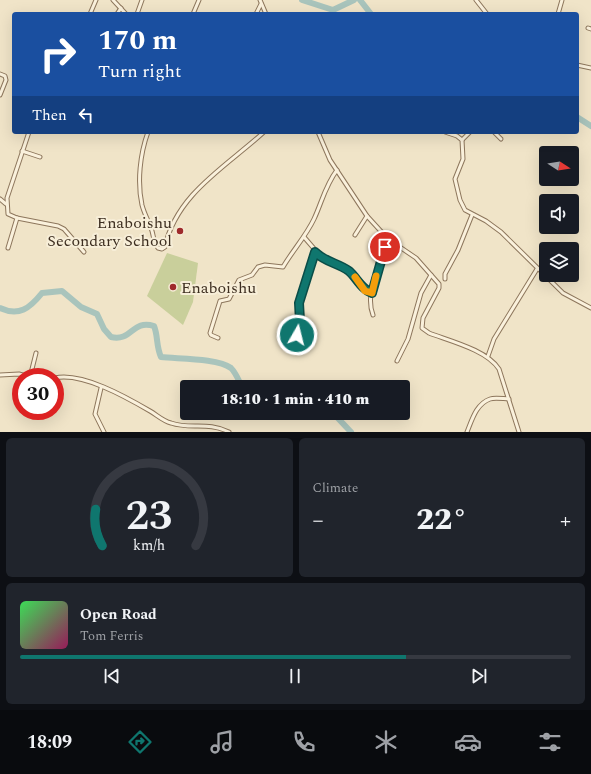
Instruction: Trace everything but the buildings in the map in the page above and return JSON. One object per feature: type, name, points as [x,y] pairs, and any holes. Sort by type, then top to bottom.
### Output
[{"type":"street","points":[[91,12],[96,0]]},
{"type":"street","points":[[113,0],[124,12]]},
{"type":"street","points":[[138,12],[142,0]]},
{"type":"street","points":[[194,12],[199,0]]},
{"type":"street","points":[[476,0],[485,12]]},
{"type":"street","points":[[559,12],[562,0]]},
{"type":"street","points":[[257,12],[260,2]]},
{"type":"street","points":[[260,2],[265,12]]},
{"type":"street","points":[[118,12],[121,8]]},
{"type":"street","points":[[579,65],[591,68]]},
{"type":"street","points":[[0,74],[4,76],[6,80],[0,95]]},
{"type":"street","points":[[28,134],[6,204],[8,214],[17,218],[58,226],[64,229],[84,252]]},
{"type":"street","points":[[148,134],[142,160],[140,193],[142,205],[152,229],[156,245],[158,248],[162,249],[165,246],[174,218],[183,204],[214,174],[262,134]]},
{"type":"street","points":[[319,134],[336,170],[367,216],[388,239],[414,256],[439,286],[423,318],[422,328],[429,333],[488,356],[495,362],[499,369],[519,432]]},
{"type":"street","points":[[452,134],[458,136],[462,140],[463,159],[456,174],[456,184],[463,207],[472,215],[486,221],[501,232],[563,293],[591,308]]},
{"type":"street","points":[[462,140],[468,134]]},
{"type":"street","points":[[496,134],[501,139]]},
{"type":"street","points":[[22,151],[40,157]]},
{"type":"street","points":[[218,338],[211,336],[210,333],[220,301],[229,300],[239,280],[252,275],[258,267],[265,265],[283,266],[304,237],[315,218],[326,188],[336,170]]},
{"type":"street","points":[[0,199],[6,204]]},
{"type":"street","points":[[446,279],[445,274],[458,250],[472,215]]},
{"type":"street","points":[[355,234],[367,216]]},
{"type":"street","points":[[8,248],[17,218]]},
{"type":"street","points":[[304,237],[315,252],[326,261],[342,267],[350,272],[365,291],[372,293]]},
{"type":"street","points":[[373,315],[370,307],[372,293],[388,239]]},
{"type":"street","points":[[300,348],[297,335],[300,321],[298,309],[315,252]]},
{"type":"street","points":[[488,356],[494,339],[537,269]]},
{"type":"street","points":[[397,361],[408,339],[421,293],[431,275]]},
{"type":"street","points":[[32,368],[36,353]]},
{"type":"street","points":[[0,375],[12,374]]},
{"type":"street","points":[[64,377],[72,377],[101,388],[134,403],[170,423],[214,426],[229,432]]},
{"type":"street","points":[[101,388],[95,414],[104,432]]},
{"type":"street","points":[[467,432],[472,417],[487,401],[492,398],[509,399]]},
{"type":"street","points":[[213,432],[214,426]]},
{"type":"green space","name":"Enaboishu","points":[[167,253],[198,263],[193,302],[183,325],[147,296]]},
{"type":"waterway","points":[[302,0],[333,10],[354,0]]},
{"type":"waterway","points":[[360,0],[369,12]]},
{"type":"waterway","points":[[579,118],[591,126]]},
{"type":"waterway","points":[[0,308],[13,312],[24,310],[42,293],[62,291],[81,307],[97,314],[104,329],[111,337],[118,338],[128,334],[141,325],[154,326],[161,357],[217,362],[231,368],[238,380]]},
{"type":"waterway","points":[[340,420],[351,432]]},
{"type":"slow traffic","points":[[355,277],[365,291],[372,293],[376,276]]},
{"type":"place","name":"Enaboishu Secondary School","points":[[180,231]]},
{"type":"place","name":"Enaboishu","points":[[173,287]]},
{"type":"route","points":[[297,335],[300,321],[298,309],[299,303],[315,252],[326,261],[342,267],[350,272],[358,280],[365,291],[372,293],[385,247]]}]
